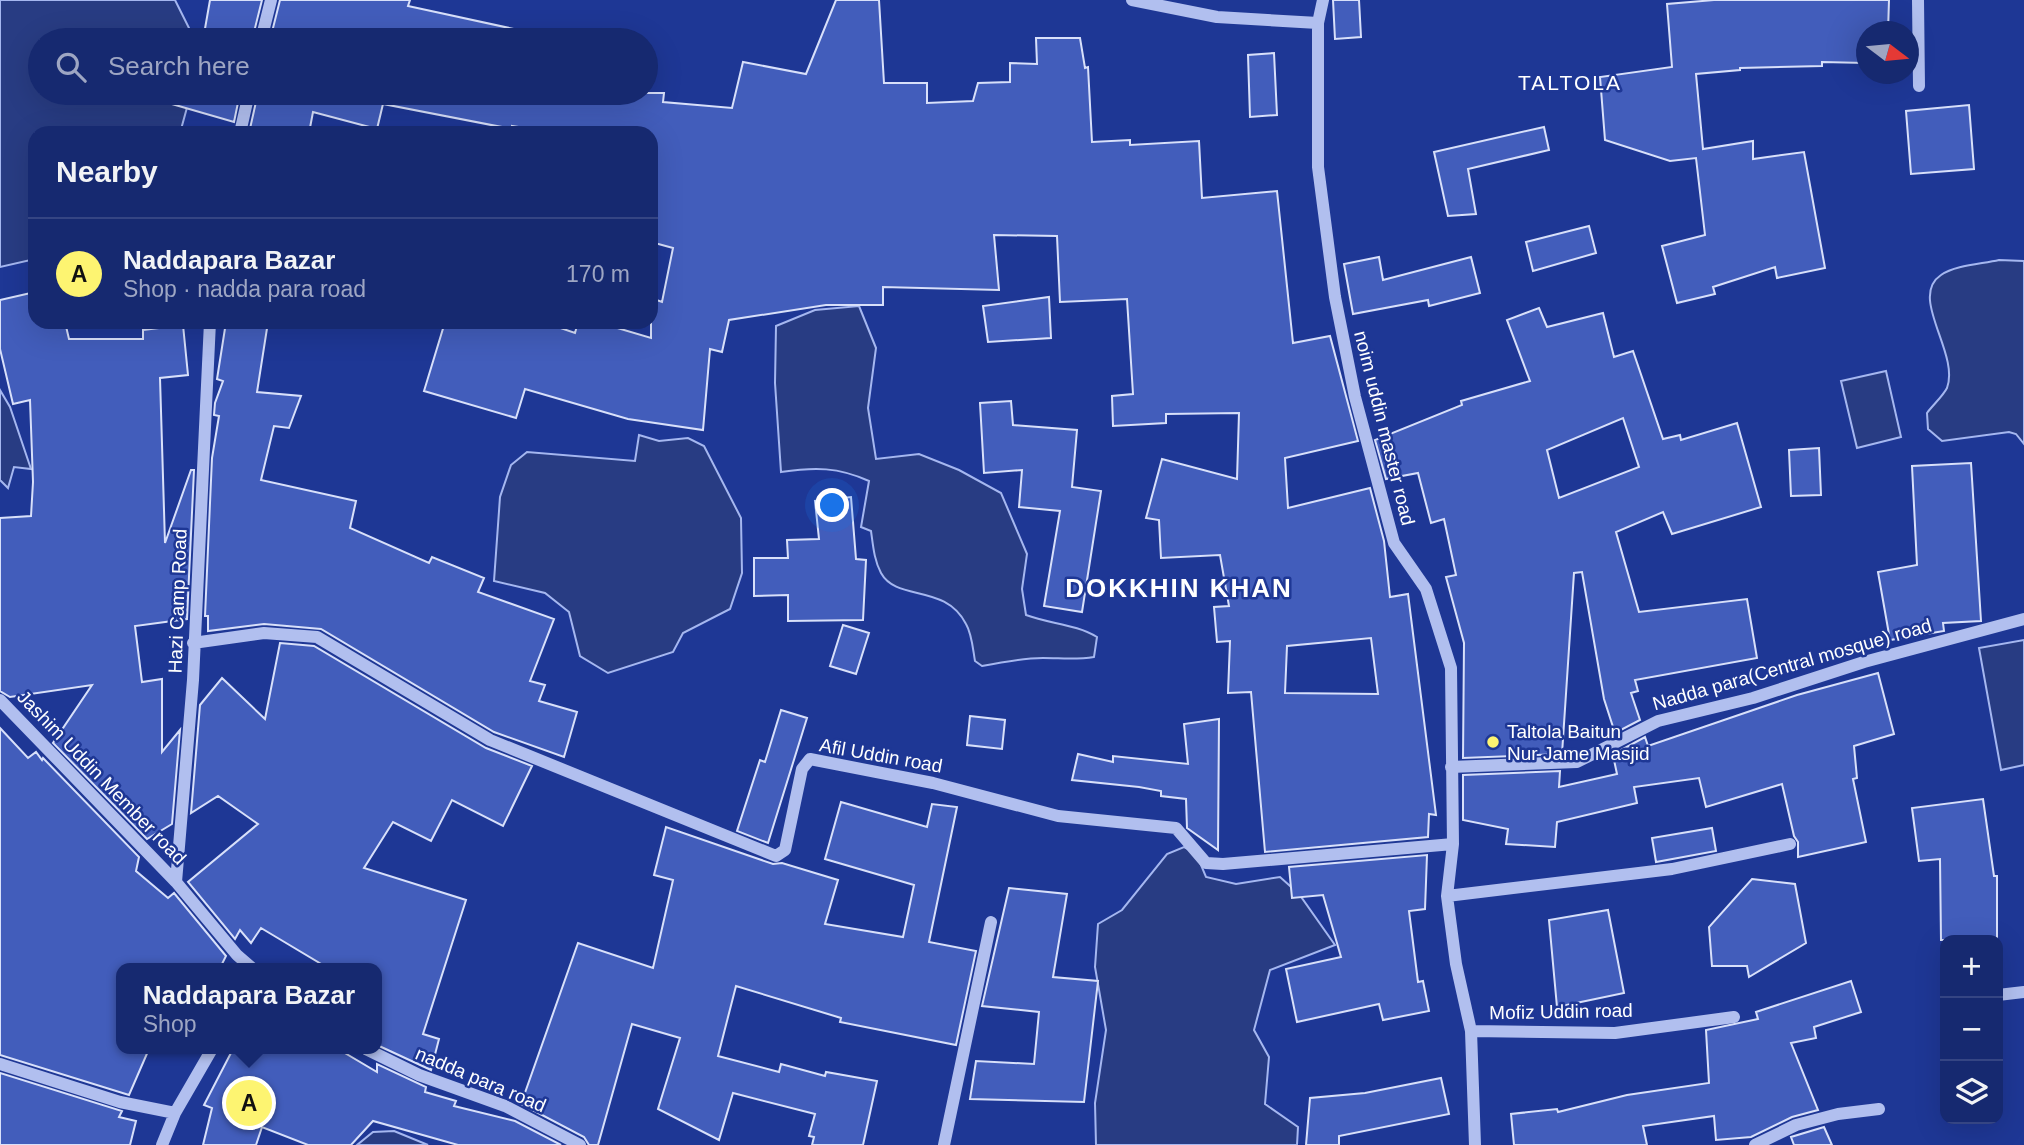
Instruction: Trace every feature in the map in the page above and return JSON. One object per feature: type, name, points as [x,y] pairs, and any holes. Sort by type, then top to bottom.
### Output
[{"type":"street","points":[[264,28],[271,0]]},
{"type":"street","points":[[1132,0],[1216,17],[1318,23]]},
{"type":"street","name":"noim uddin master road","points":[[1323,0],[1318,23],[1318,167],[1335,297],[1355,397],[1394,542],[1426,589],[1451,668],[1453,844],[1447,896],[1456,964],[1472,1031],[1475,1145]]},
{"type":"street","points":[[1918,0],[1919,86]]},
{"type":"street","points":[[242,126],[246,105]]},
{"type":"street","name":"Hazi Camp Road","points":[[176,881],[194,643],[211,329]]},
{"type":"street","name":"Nadda para(Central mosque) road","points":[[1451,767],[1577,762],[1658,721],[1754,698],[1864,662],[2024,619]]},
{"type":"street","name":"Afil Uddin road","points":[[194,643],[264,633],[317,636],[490,740],[776,856],[785,850],[802,769],[810,759],[933,783],[1058,816],[1176,828],[1206,863],[1223,864],[1453,844]]},
{"type":"street","name":"Jashim Uddin Member road","points":[[0,700],[176,881]]},
{"type":"street","points":[[1447,896],[1672,869],[1790,844]]},
{"type":"street","points":[[176,881],[246,963]]},
{"type":"street","points":[[944,1145],[991,922]]},
{"type":"street","points":[[2003,994],[2024,992]]},
{"type":"street","name":"Mofiz Uddin road","points":[[1472,1031],[1615,1033],[1734,1017]]},
{"type":"street","points":[[162,1145],[175,1113],[209,1054]]},
{"type":"street","name":"nadda para road","points":[[376,1054],[419,1075],[505,1106],[580,1145]]},
{"type":"street","points":[[0,1064],[120,1102],[175,1113]]},
{"type":"street","points":[[1755,1145],[1796,1125],[1838,1114],[1879,1109]]},
{"type":"water","points":[[0,0],[175,0],[189,28],[28,28],[28,105],[188,105],[182,126],[28,126],[28,261],[0,267]]},
{"type":"water","points":[[1999,260],[2024,261],[2024,444],[2016,434],[2009,432],[1942,441],[1928,429],[1927,413],[1947,388],[1949,374],[1932,311],[1932,285],[1941,275],[1954,269]]},
{"type":"water","points":[[859,306],[876,348],[868,408],[876,459],[919,454],[959,470],[1001,493],[1027,554],[1022,589],[1026,615],[1080,629],[1097,637],[1094,657],[1028,659],[982,666],[975,661],[970,632],[957,611],[934,597],[888,582],[881,573],[875,558],[871,531],[861,527],[869,481],[826,469],[781,472],[775,383],[776,326],[815,310]]},
{"type":"water","points":[[1886,371],[1901,437],[1857,448],[1841,381]]},
{"type":"water","points":[[0,390],[10,407],[31,469],[14,467],[8,488],[0,480]]},
{"type":"water","points":[[639,435],[659,441],[688,438],[704,446],[741,518],[742,573],[730,609],[683,633],[673,652],[608,673],[580,656],[569,612],[545,593],[494,581],[500,497],[511,465],[527,452],[635,461]]},
{"type":"water","points":[[2024,640],[2024,765],[2001,770],[1979,648]]},
{"type":"water","points":[[1184,847],[1196,853],[1206,877],[1236,884],[1280,877],[1299,894],[1335,945],[1270,970],[1254,1030],[1269,1057],[1265,1104],[1298,1127],[1297,1145],[1096,1145],[1095,1103],[1106,1030],[1095,967],[1098,924],[1122,910],[1167,854]]},
{"type":"water","points":[[394,1131],[428,1145],[357,1145],[373,1132]]},
{"type":"building","points":[[210,0],[262,0],[255,28],[205,28]]},
{"type":"building","points":[[280,0],[410,0],[408,6],[509,28],[273,28]]},
{"type":"building","points":[[836,0],[879,0],[884,83],[927,83],[927,103],[973,101],[978,83],[1010,82],[1010,63],[1037,64],[1036,38],[1080,38],[1085,68],[1088,67],[1092,142],[1130,140],[1130,145],[1199,141],[1202,198],[1277,191],[1293,343],[1330,336],[1358,441],[1285,458],[1288,508],[1370,488],[1384,541],[1390,597],[1408,594],[1436,815],[1429,814],[1428,837],[1265,852],[1251,692],[1228,693],[1230,641],[1217,642],[1214,607],[1229,606],[1220,555],[1161,558],[1159,520],[1146,518],[1162,459],[1237,479],[1239,413],[1166,414],[1166,423],[1113,426],[1112,396],[1133,394],[1127,299],[1060,302],[1057,236],[994,235],[999,290],[883,287],[883,305],[826,305],[729,320],[722,352],[710,349],[703,430],[628,419],[525,389],[516,418],[424,391],[443,329],[563,329],[575,333],[576,329],[621,329],[651,338],[651,329],[658,329],[658,301],[662,302],[673,248],[658,244],[658,126],[497,126],[388,105],[658,105],[658,93],[664,93],[663,102],[732,108],[743,62],[806,74]],"holes":[[[1371,638],[1378,694],[1285,693],[1287,646]]]},
{"type":"building","points":[[1333,0],[1359,0],[1361,37],[1335,39]]},
{"type":"building","points":[[1714,0],[1889,0],[1888,21],[1856,21],[1856,63],[1822,62],[1822,66],[1740,68],[1696,74],[1703,149],[1753,141],[1753,159],[1804,152],[1825,268],[1777,278],[1775,267],[1713,287],[1715,294],[1677,303],[1662,246],[1705,235],[1696,158],[1670,161],[1605,140],[1600,77],[1672,67],[1667,4]]},
{"type":"building","points":[[1274,53],[1277,115],[1250,117],[1248,55]]},
{"type":"building","points":[[175,105],[238,105],[234,122]]},
{"type":"building","points":[[255,105],[383,105],[378,126],[366,126],[313,112],[310,126],[251,126]]},
{"type":"building","points":[[1969,105],[1974,169],[1911,174],[1906,111]]},
{"type":"building","points":[[1544,127],[1549,150],[1468,169],[1476,214],[1448,216],[1434,152]]},
{"type":"building","points":[[1589,226],[1596,253],[1533,271],[1526,242]]},
{"type":"building","points":[[1379,257],[1383,280],[1471,257],[1480,293],[1429,306],[1428,300],[1353,314],[1344,264]]},
{"type":"building","points":[[28,294],[28,329],[67,329],[69,339],[143,339],[143,330],[183,329],[188,375],[160,378],[165,543],[191,470],[194,470],[187,619],[135,626],[142,682],[162,679],[162,752],[180,730],[172,824],[147,839],[53,743],[92,685],[10,697],[0,691],[0,518],[31,516],[33,482],[30,400],[13,404],[0,349],[0,300]]},
{"type":"building","points":[[1049,297],[1051,338],[988,342],[983,306]]},
{"type":"building","points":[[1539,308],[1547,327],[1603,313],[1614,357],[1633,351],[1663,439],[1680,435],[1681,440],[1737,423],[1761,507],[1672,534],[1663,512],[1616,532],[1639,612],[1747,599],[1757,658],[1635,680],[1638,691],[1631,693],[1640,720],[1615,733],[1604,699],[1582,572],[1574,573],[1562,754],[1463,758],[1464,643],[1446,577],[1456,575],[1444,519],[1431,523],[1418,473],[1386,479],[1375,440],[1462,405],[1461,401],[1530,381],[1507,320]],"holes":[[[1623,418],[1639,467],[1559,498],[1547,450]]]},
{"type":"building","points":[[225,329],[267,329],[257,392],[301,396],[289,428],[274,426],[261,480],[356,501],[350,528],[429,563],[432,557],[484,578],[478,592],[554,619],[530,681],[545,685],[539,701],[577,712],[564,757],[494,732],[321,629],[264,624],[208,631],[208,616],[205,616],[212,458],[219,416],[214,415],[215,403],[223,381],[217,379]]},
{"type":"building","points":[[1011,401],[1013,425],[1077,430],[1072,487],[1101,491],[1082,612],[1044,606],[1060,511],[1019,507],[1022,470],[984,473],[980,403]]},
{"type":"building","points":[[1819,448],[1821,495],[1791,496],[1789,450]]},
{"type":"building","points":[[1971,463],[1981,621],[1943,623],[1944,631],[1890,640],[1878,572],[1917,565],[1912,466]]},
{"type":"building","points":[[851,497],[856,559],[866,560],[863,620],[788,621],[788,595],[754,596],[754,558],[788,558],[787,540],[819,539],[815,501]]},
{"type":"building","points":[[843,625],[869,633],[856,674],[830,666]]},
{"type":"building","points":[[280,643],[314,646],[486,748],[532,766],[503,826],[452,800],[431,841],[393,822],[364,868],[466,900],[423,1034],[439,1039],[431,1070],[382,1047],[382,963],[320,963],[261,928],[251,943],[240,930],[235,939],[188,882],[258,824],[218,796],[191,813],[200,705],[222,678],[265,719]]},
{"type":"building","points":[[1878,673],[1894,734],[1854,746],[1857,778],[1853,779],[1866,842],[1798,857],[1798,842],[1794,836],[1782,784],[1706,807],[1699,778],[1634,787],[1637,803],[1557,822],[1555,847],[1506,844],[1508,829],[1463,820],[1463,775],[1560,771],[1559,787],[1617,774],[1614,760],[1623,758],[1621,750],[1645,737],[1648,746],[1797,695]]},
{"type":"building","points":[[781,710],[807,718],[768,843],[737,831],[760,760],[765,762]]},
{"type":"building","points":[[970,716],[1005,720],[1002,749],[967,745]]},
{"type":"building","points":[[1219,719],[1218,850],[1187,828],[1186,799],[1161,796],[1161,791],[1139,787],[1072,780],[1078,754],[1113,762],[1113,756],[1188,764],[1184,724]]},
{"type":"building","points":[[0,728],[28,758],[36,752],[42,760],[43,758],[139,857],[136,871],[168,898],[174,893],[226,956],[222,963],[116,963],[116,1054],[147,1054],[129,1095],[0,1055]]},
{"type":"building","points":[[1983,799],[1994,876],[1997,876],[1997,935],[1941,935],[1940,859],[1919,861],[1912,808]]},
{"type":"building","points":[[841,802],[927,827],[932,804],[957,807],[929,942],[976,951],[956,1045],[840,1022],[841,1018],[736,986],[718,1056],[779,1072],[781,1064],[825,1076],[826,1072],[877,1081],[863,1145],[812,1145],[814,1137],[809,1136],[815,1114],[733,1093],[719,1140],[658,1109],[680,1038],[632,1024],[598,1145],[589,1145],[584,1137],[521,1104],[578,943],[653,968],[673,880],[654,875],[666,827],[773,864],[782,863],[838,880],[825,924],[903,937],[914,885],[825,859]]},
{"type":"building","points":[[1712,828],[1716,851],[1656,862],[1652,838]]},
{"type":"building","points":[[1427,855],[1425,909],[1409,911],[1418,982],[1423,981],[1429,1011],[1383,1020],[1379,1004],[1297,1022],[1286,969],[1341,957],[1323,895],[1292,898],[1289,867]]},
{"type":"building","points":[[1752,879],[1795,884],[1806,943],[1749,977],[1747,966],[1712,966],[1709,927]]},
{"type":"building","points":[[1009,888],[1067,894],[1053,977],[1098,981],[1084,1102],[970,1099],[976,1061],[1034,1064],[1039,1012],[982,1006]]},
{"type":"building","points":[[1608,910],[1624,993],[1557,1007],[1549,920]]},
{"type":"building","points":[[1851,981],[1861,1012],[1814,1027],[1816,1038],[1791,1043],[1818,1110],[1792,1117],[1751,1137],[1716,1140],[1714,1116],[1643,1126],[1647,1145],[1514,1145],[1511,1114],[1557,1109],[1558,1112],[1627,1095],[1709,1083],[1706,1030],[1758,1019],[1756,1012]]},
{"type":"building","points":[[230,1054],[346,1054],[377,1072],[377,1064],[426,1087],[425,1092],[456,1101],[454,1106],[515,1121],[561,1145],[458,1145],[373,1121],[351,1145],[308,1145],[262,1127],[256,1145],[203,1145],[212,1108],[204,1105]]},
{"type":"building","points":[[0,1073],[122,1111],[119,1117],[136,1121],[130,1145],[0,1145]]},
{"type":"building","points":[[1441,1078],[1449,1114],[1339,1136],[1339,1145],[1306,1145],[1310,1098],[1365,1093]]},
{"type":"building","points":[[1824,1127],[1832,1145],[1794,1145],[1791,1137]]},
{"type":"place","name":"Taltola Baitun Nur Jame Masjid","points":[[1493,742]]},
{"type":"place","name":"Naddapara Bazar","points":[[249,1103]]},
{"type":"district","name":"TALTOLA","points":[[1570,83]]},
{"type":"district","name":"DOKKHIN KHAN","points":[[1179,588]]}]
